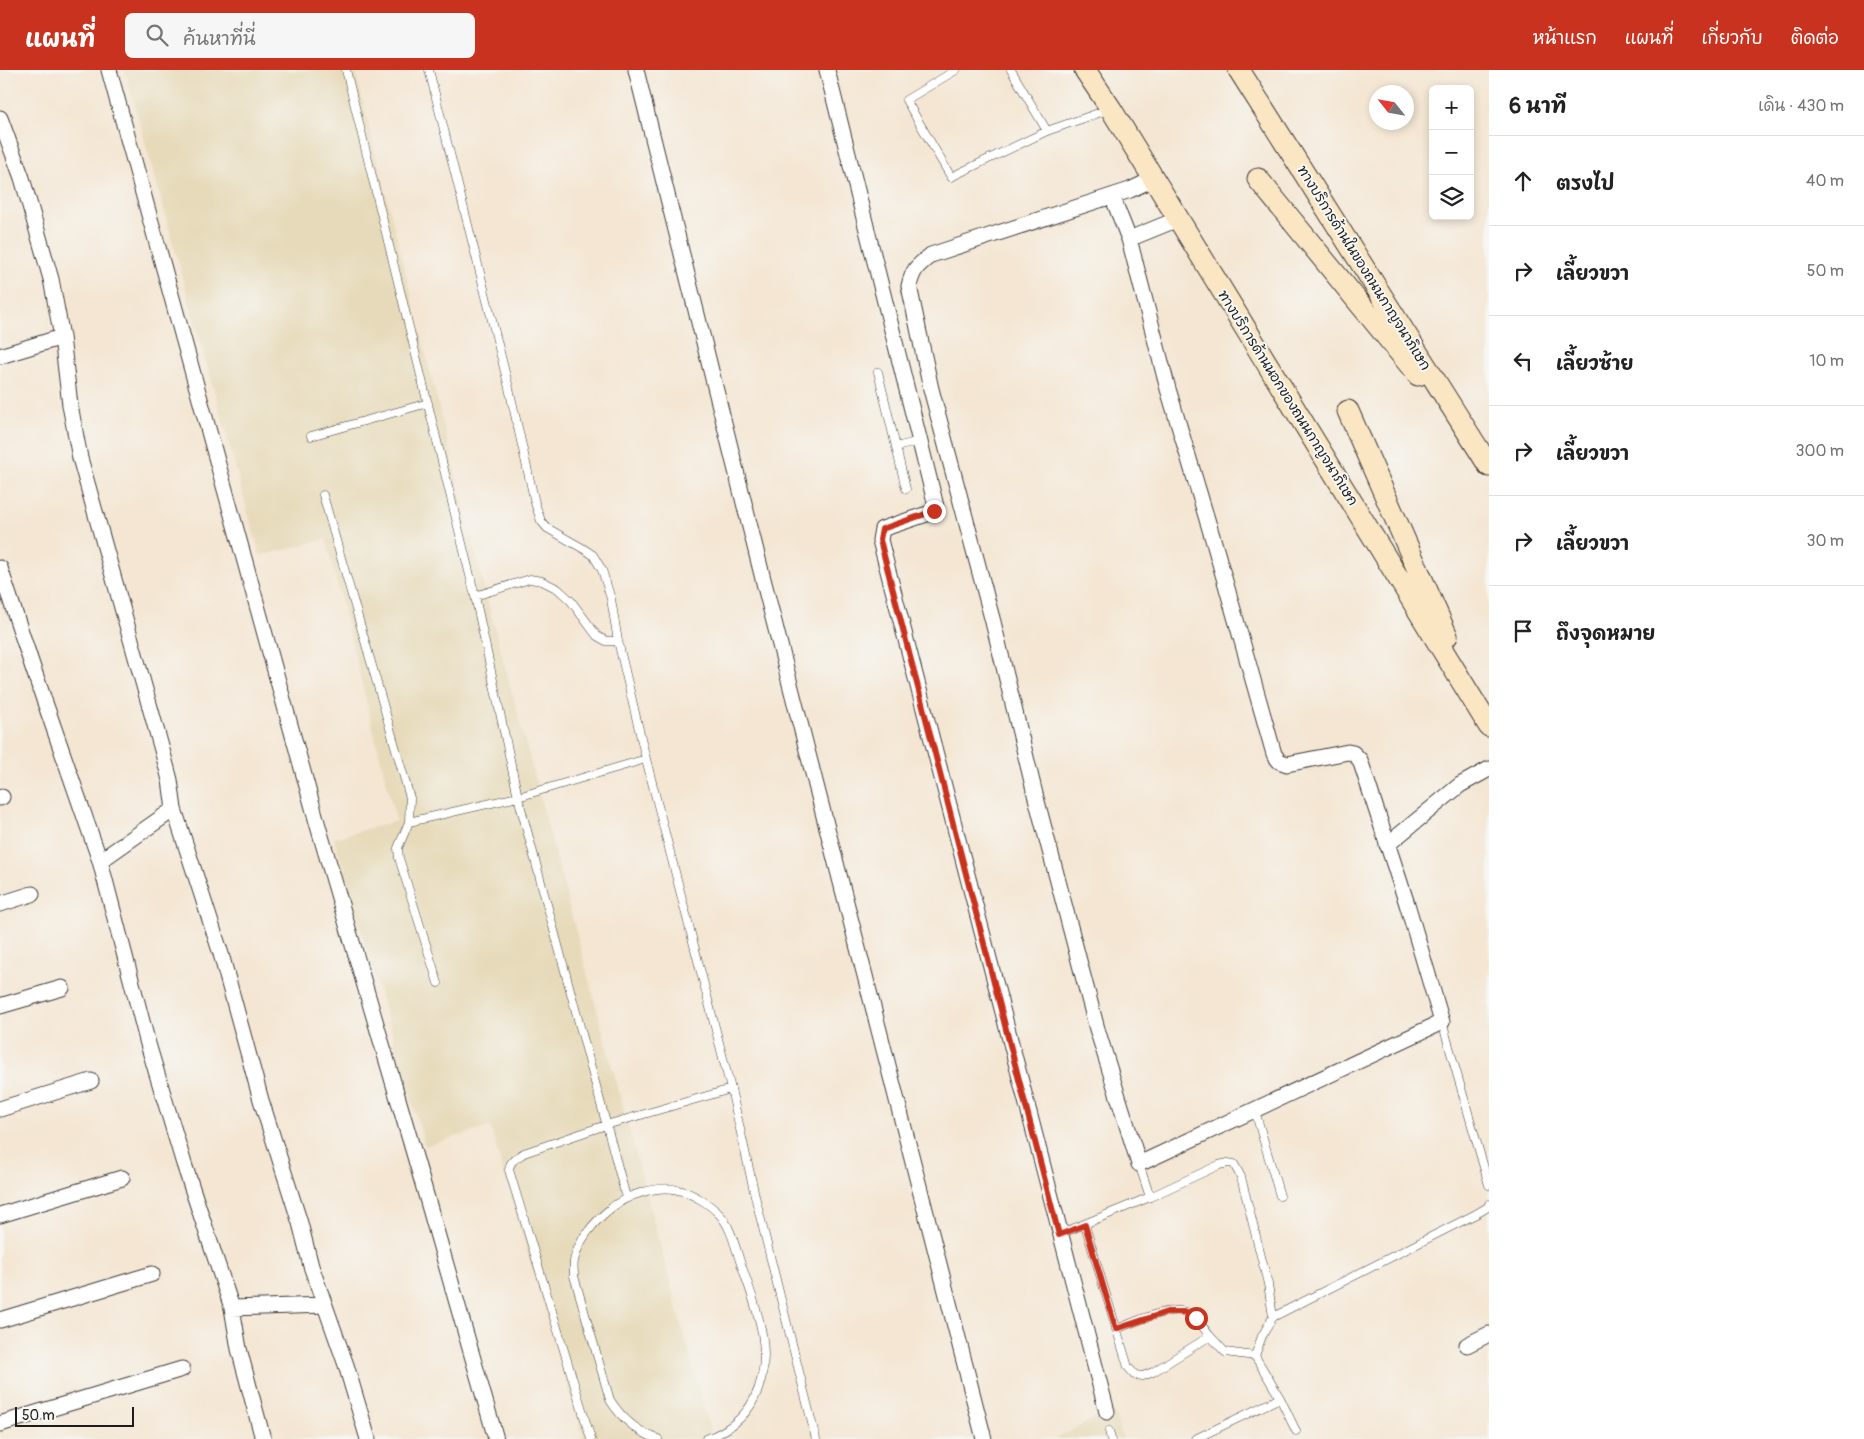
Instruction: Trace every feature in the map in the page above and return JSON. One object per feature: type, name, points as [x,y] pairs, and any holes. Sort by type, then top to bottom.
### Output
[{"type":"main road","name":"ทางบริการด้านนอกของถนนกาญจนาภิเษก","points":[[1085,70],[1485,719]]},
{"type":"main road","name":"ทางบริการด้านในของถนนกาญจนาภิเษก","points":[[1239,70],[1489,466]]},
{"type":"main road","points":[[1258,179],[1478,448]]},
{"type":"main road","points":[[1348,411],[1485,719]]},
{"type":"street","points":[[109,70],[318,826],[496,1439]]},
{"type":"street","points":[[636,70],[766,591],[984,1439]]},
{"type":"street","points":[[827,70],[936,508],[930,514],[882,529],[880,540],[1059,1235],[1107,1412]]},
{"type":"street","points":[[0,118],[22,178],[51,279],[62,337],[70,405],[80,458],[162,750],[170,780],[174,809],[221,954],[261,1100],[368,1439]]},
{"type":"street","points":[[1112,196],[1129,240],[1168,389],[1274,754],[1279,761],[1287,764],[1348,752],[1357,756],[1360,760],[1442,1022],[1139,1164],[1094,1019],[1035,794],[931,389],[909,286],[912,272],[931,255],[1112,196],[1153,178]]},
{"type":"street","points":[[1129,240],[1178,219]]},
{"type":"street","points":[[0,356],[62,337]]},
{"type":"street","points":[[0,568],[100,861],[148,1044],[184,1164],[232,1308],[239,1349],[263,1439]]},
{"type":"street","points":[[1387,845],[1460,785],[1489,769]]},
{"type":"street","points":[[100,861],[174,809]]},
{"type":"street","points":[[0,904],[32,894]]},
{"type":"street","points":[[0,1006],[62,988]]},
{"type":"street","points":[[0,1109],[91,1081]]},
{"type":"street","points":[[0,1215],[122,1178]]},
{"type":"street","points":[[0,1320],[152,1274]]},
{"type":"street","points":[[232,1308],[325,1306]]},
{"type":"street","points":[[1467,1345],[1489,1334]]},
{"type":"street","points":[[0,1424],[182,1369]]},
{"type":"lane","points":[[346,70],[475,596],[518,797],[626,1197]]},
{"type":"lane","points":[[429,70],[509,388],[540,521],[556,534],[584,549],[598,562],[611,599],[618,641],[646,759],[731,1089],[756,1200],[816,1439]]},
{"type":"lane","points":[[956,70],[906,100],[951,178],[1047,131],[1110,108]]},
{"type":"lane","points":[[1011,70],[1047,131]]},
{"type":"lane","points":[[878,372],[906,489]]},
{"type":"lane","points":[[311,436],[428,403]]},
{"type":"lane","points":[[896,447],[920,441]]},
{"type":"lane","points":[[323,495],[410,798],[409,822],[398,848],[399,858],[438,983]]},
{"type":"lane","points":[[475,596],[530,579],[542,581],[558,589],[571,601],[597,636],[606,641],[618,641]]},
{"type":"lane","points":[[409,822],[518,797],[646,759]]},
{"type":"lane","points":[[1442,1022],[1489,1185]]},
{"type":"lane","points":[[590,1439],[509,1165],[515,1158],[524,1153],[606,1125],[731,1089]]},
{"type":"lane","points":[[1255,1111],[1280,1196]]},
{"type":"lane","points":[[1139,1164],[1150,1197]]},
{"type":"lane","points":[[1059,1235],[1150,1197],[1219,1165],[1234,1164],[1242,1177],[1268,1284],[1273,1317]]},
{"type":"lane","points":[[658,1439],[635,1428],[620,1415],[610,1400],[574,1276],[574,1260],[587,1233],[596,1220],[626,1197],[650,1191],[677,1190],[710,1206],[721,1216],[754,1301],[763,1333],[765,1362],[760,1387],[752,1405],[744,1415],[726,1430],[706,1439]]},
{"type":"lane","points":[[1255,1356],[1262,1336],[1273,1317],[1476,1214],[1488,1207],[1489,1204]]},
{"type":"lane","points":[[1085,1225],[1128,1367],[1135,1375],[1142,1376],[1153,1372],[1210,1336]]},
{"type":"lane","points":[[1116,1329],[1167,1312],[1186,1312],[1196,1318],[1225,1352],[1255,1356]]},
{"type":"lane","points":[[1255,1356],[1280,1398],[1296,1431]]},
{"type":"lane","points":[[1195,1439],[1280,1398]]},
{"type":"shaded area","points":[[125,70],[355,70],[484,588],[712,1439],[584,1439],[490,1127],[425,1146],[334,838],[396,821],[326,539],[260,556]]},
{"type":"shaded area","points":[[1113,1409],[1123,1439],[1055,1439]]},
{"type":"route","points":[[934,511],[930,514],[882,529],[880,540],[1059,1235],[1085,1225],[1116,1329],[1167,1312],[1186,1312],[1196,1318]]}]
